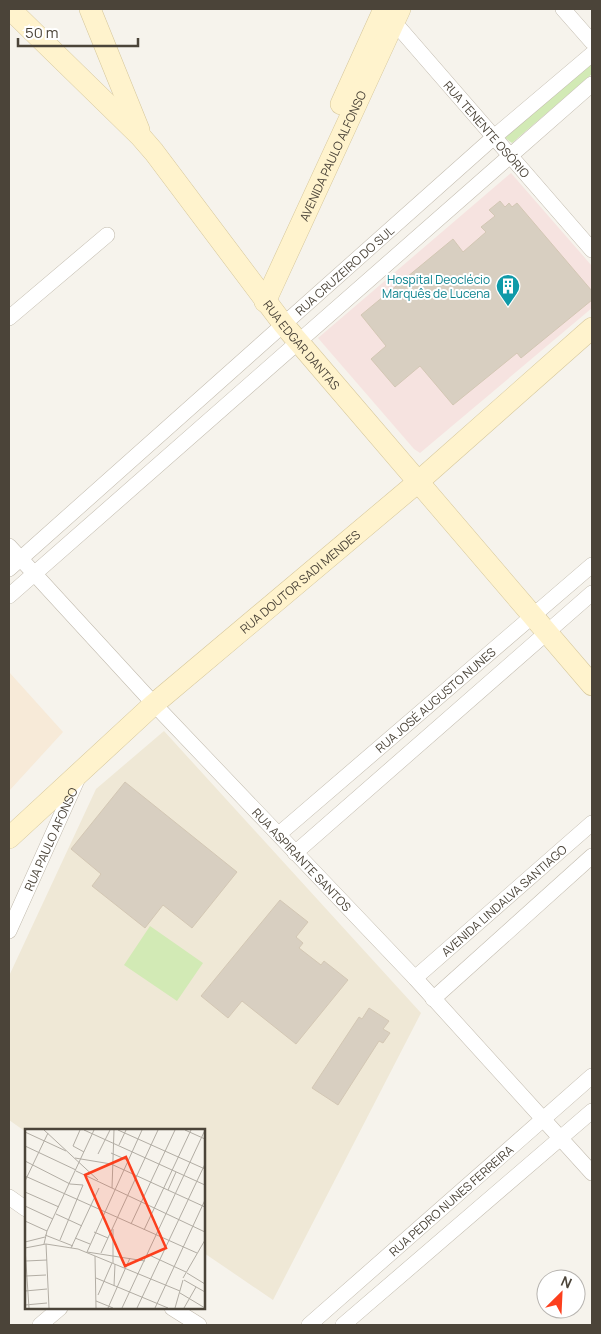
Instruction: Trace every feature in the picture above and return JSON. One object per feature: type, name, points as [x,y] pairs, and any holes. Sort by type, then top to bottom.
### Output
[{"type":"street","name":"RUA EDGAR DANTAS","points":[[10,9],[154,152],[284,325],[592,685]]},
{"type":"street","points":[[90,9],[141,138]]},
{"type":"street","points":[[563,9],[592,42]]},
{"type":"street","name":"RUA TENENTE OSÓRIO","points":[[389,12],[592,250]]},
{"type":"street","name":"AVENIDA PAULO ALFONSO","points":[[261,295],[389,12]]},
{"type":"street","name":"RUA CRUZEIRO DO SUL","points":[[14,564],[494,137],[592,54]]},
{"type":"street","name":"RUA CRUZEIRO DO SUL","points":[[9,596],[592,84]]},
{"type":"street","points":[[9,318],[107,235]]},
{"type":"street","name":"RUA DOUTOR SADI MENDES","points":[[9,838],[154,704],[418,482],[592,328]]},
{"type":"street","points":[[184,414],[198,430]]},
{"type":"street","points":[[72,513],[86,529]]},
{"type":"street","name":"RUA ASPIRANTE SANTOS","points":[[9,546],[14,564],[33,574],[414,978],[544,1118],[592,1173]]},
{"type":"street","name":"RUA JOSÉ AUGUSTO NUNES","points":[[279,834],[592,564]]},
{"type":"street","name":"RUA JOSÉ AUGUSTO NUNES","points":[[295,853],[592,593]]},
{"type":"street","name":"RUA PAULO AFONSO","points":[[9,931],[80,773]]},
{"type":"street","name":"AVENIDA LINDALVA SANTIAGO","points":[[414,978],[592,823]]},
{"type":"street","name":"AVENIDA LINDALVA SANTIAGO","points":[[433,1000],[592,856]]},
{"type":"street","name":"RUA PEDRO NUNES FERREIRA","points":[[309,1325],[592,1076]]},
{"type":"street","name":"RUA PEDRO NUNES FERREIRA","points":[[347,1324],[592,1111]]},
{"type":"street","points":[[9,1197],[25,1208]]},
{"type":"street","points":[[332,1305],[347,1324]]},
{"type":"street","points":[[40,1325],[59,1309]]},
{"type":"street","points":[[174,1309],[199,1325]]},
{"type":"shaded area","name":"Hospital Deoclécio Marquês de Lucena","points":[[511,173],[592,266],[592,308],[420,453],[414,449],[318,338]]},
{"type":"shaded area","points":[[9,672],[63,732],[9,791]]},
{"type":"shaded area","points":[[164,731],[421,1013],[273,1300],[205,1254],[205,1129],[25,1129],[25,1131],[9,1120],[9,976],[96,789]]},
{"type":"green space","points":[[592,62],[592,74],[512,143],[505,138],[538,107]]},
{"type":"green space","points":[[150,926],[203,963],[177,1001],[124,965]]},
{"type":"building","name":"Hospital Deoclécio Marquês de Lucena","points":[[500,201],[505,207],[509,203],[512,207],[517,203],[592,291],[592,300],[521,358],[517,353],[453,405],[420,366],[395,387],[371,359],[386,346],[361,315],[453,239],[463,252],[486,232],[481,227],[495,216],[489,210]]},
{"type":"building","points":[[125,782],[237,872],[192,928],[163,905],[145,928],[92,886],[101,874],[71,849]]},
{"type":"building","points":[[280,900],[308,922],[296,937],[303,943],[299,948],[321,965],[324,961],[348,980],[296,1044],[242,1001],[228,1018],[201,996]]},
{"type":"building","points":[[369,1008],[389,1021],[383,1029],[390,1033],[383,1043],[379,1041],[338,1105],[312,1088],[359,1017],[362,1019]]},
{"type":"place","name":"Hospital Deoclécio Marquês de Lucena","points":[[508,307]]}]
